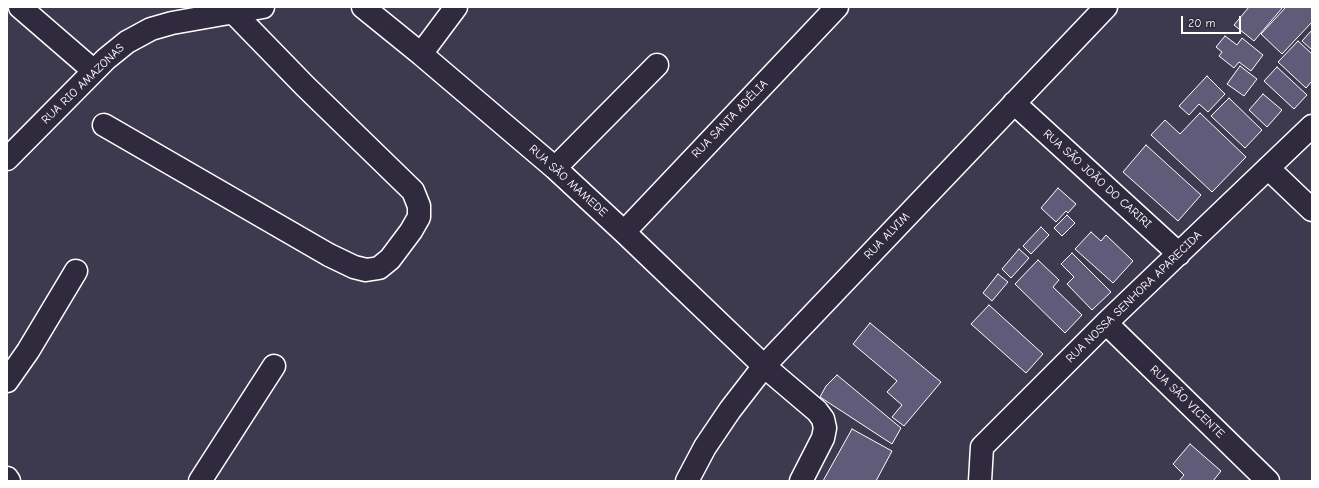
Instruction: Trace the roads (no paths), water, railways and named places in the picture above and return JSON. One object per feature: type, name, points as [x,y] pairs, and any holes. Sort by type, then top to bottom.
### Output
[{"type":"street","points":[[20,7],[94,71]]},
{"type":"street","name":"RUA RIO AMAZONAS","points":[[7,159],[106,59],[127,42],[151,29],[172,23],[216,12],[263,7]]},
{"type":"street","name":"RUA SÃO MAMEDE","points":[[363,7],[421,54],[555,168],[764,366],[817,411],[823,419],[825,428],[823,438],[801,481]]},
{"type":"street","points":[[421,54],[456,7]]},
{"type":"street","name":"RUA SANTA ADÉLIA","points":[[624,232],[837,7]]},
{"type":"street","name":"RUA ALVIM","points":[[687,481],[705,447],[730,410],[764,366],[1106,7]]},
{"type":"street","points":[[104,125],[329,255],[354,267],[366,270],[380,268],[390,259],[411,231],[419,217],[419,206],[413,191],[305,86],[216,12]]},
{"type":"street","points":[[555,168],[657,65]]},
{"type":"street","name":"RUA SÃO JOÃO DO CARIRI","points":[[1014,103],[1179,254]]},
{"type":"street","name":"RUA NOSSA SENHORA APARECIDA","points":[[980,481],[982,447],[1106,323],[1312,126]]},
{"type":"street","points":[[1268,168],[1312,210]]},
{"type":"street","points":[[7,381],[28,351],[76,271]]},
{"type":"street","name":"RUA SÃO VICENTE","points":[[1106,323],[1268,481]]},
{"type":"street","points":[[200,481],[274,366]]}]
